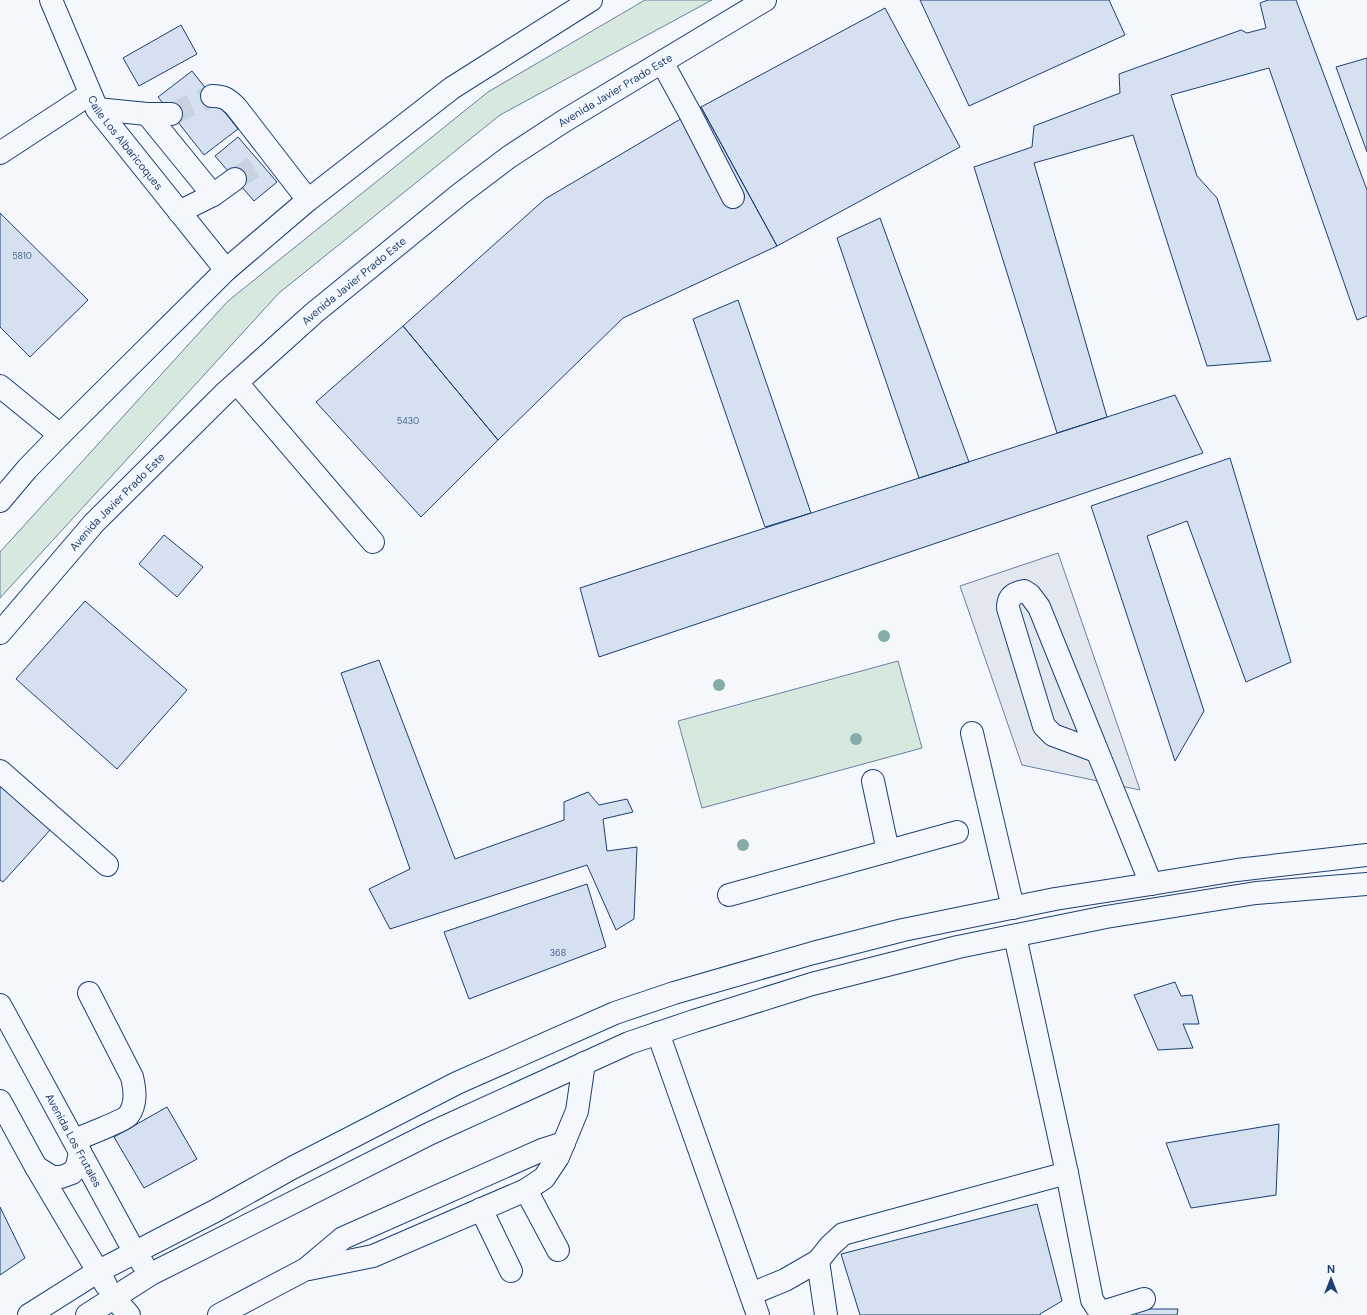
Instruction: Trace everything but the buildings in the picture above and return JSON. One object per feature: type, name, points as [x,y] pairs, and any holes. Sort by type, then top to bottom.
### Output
[{"type":"main road","name":"Calle Los Albaricoques","points":[[51,0],[94,102],[226,270]]},
{"type":"main road","points":[[0,501],[27,469],[60,435],[226,270],[308,200],[452,88],[591,0]]},
{"type":"main road","name":"Avenida Javier Prado Este","points":[[0,633],[94,523],[224,394],[314,313],[460,194],[503,162],[564,121],[765,0]]},
{"type":"main road","points":[[662,62],[733,196]]},
{"type":"main road","points":[[212,96],[220,96],[228,100],[236,107],[266,158],[308,200]]},
{"type":"main road","points":[[0,153],[94,102],[147,114],[171,114]]},
{"type":"main road","points":[[147,114],[213,195]]},
{"type":"main road","points":[[179,212],[213,195],[235,180]]},
{"type":"main road","points":[[237,382],[373,542]]},
{"type":"main road","points":[[0,386],[60,435]]},
{"type":"main road","points":[[1096,751],[1053,735],[1044,726],[1008,608],[1008,600],[1011,595],[1024,591],[1030,595],[1039,607],[1151,884]]},
{"type":"main road","points":[[972,732],[1013,908]]},
{"type":"main road","points":[[0,771],[107,865]]},
{"type":"main road","points":[[873,781],[888,851]]},
{"type":"main road","points":[[729,895],[957,832]]},
{"type":"main road","points":[[29,1315],[97,1272],[215,1211],[292,1168],[456,1084],[615,1013],[674,993],[814,953],[903,930],[1013,908],[1237,870],[1367,855]]},
{"type":"main road","points":[[87,1315],[150,1274],[431,1133],[628,1043],[812,984],[958,947],[1106,916],[1256,893],[1367,884]]},
{"type":"main road","points":[[1015,936],[1067,1173],[1092,1300],[1100,1312],[1144,1299]]},
{"type":"main road","points":[[36,1167],[52,1177],[61,1177],[72,1173],[77,1166],[77,1146],[127,1117],[134,1105],[135,1090],[132,1077],[89,993]]},
{"type":"main road","name":"Avenida Los Frutales","points":[[0,1005],[135,1253],[150,1274]]},
{"type":"main road","points":[[658,1033],[758,1315]]},
{"type":"main road","points":[[306,1270],[373,1256],[526,1190],[544,1178],[558,1157],[577,1111],[584,1064]]},
{"type":"main road","points":[[0,1101],[36,1167],[97,1272],[114,1298],[129,1315]]},
{"type":"main road","points":[[219,1315],[306,1270],[343,1238],[542,1150],[564,1143]]},
{"type":"main road","points":[[750,1294],[785,1280],[818,1261],[830,1246],[843,1234],[1067,1173]]},
{"type":"main road","points":[[526,1190],[558,1250]]},
{"type":"main road","points":[[480,1209],[511,1271]]},
{"type":"main road","points":[[818,1261],[826,1315]]},
{"type":"shaded area","points":[[645,0],[712,0],[500,115],[279,293],[0,598],[0,552],[228,301],[488,92]]},
{"type":"shaded area","points":[[1058,553],[1140,790],[1022,765],[960,586]]},
{"type":"shaded area","points":[[898,661],[922,748],[702,808],[678,721]]},
{"type":"tunnel","points":[[171,114],[212,96]]},
{"type":"tunnel","points":[[235,179],[261,162]]}]
